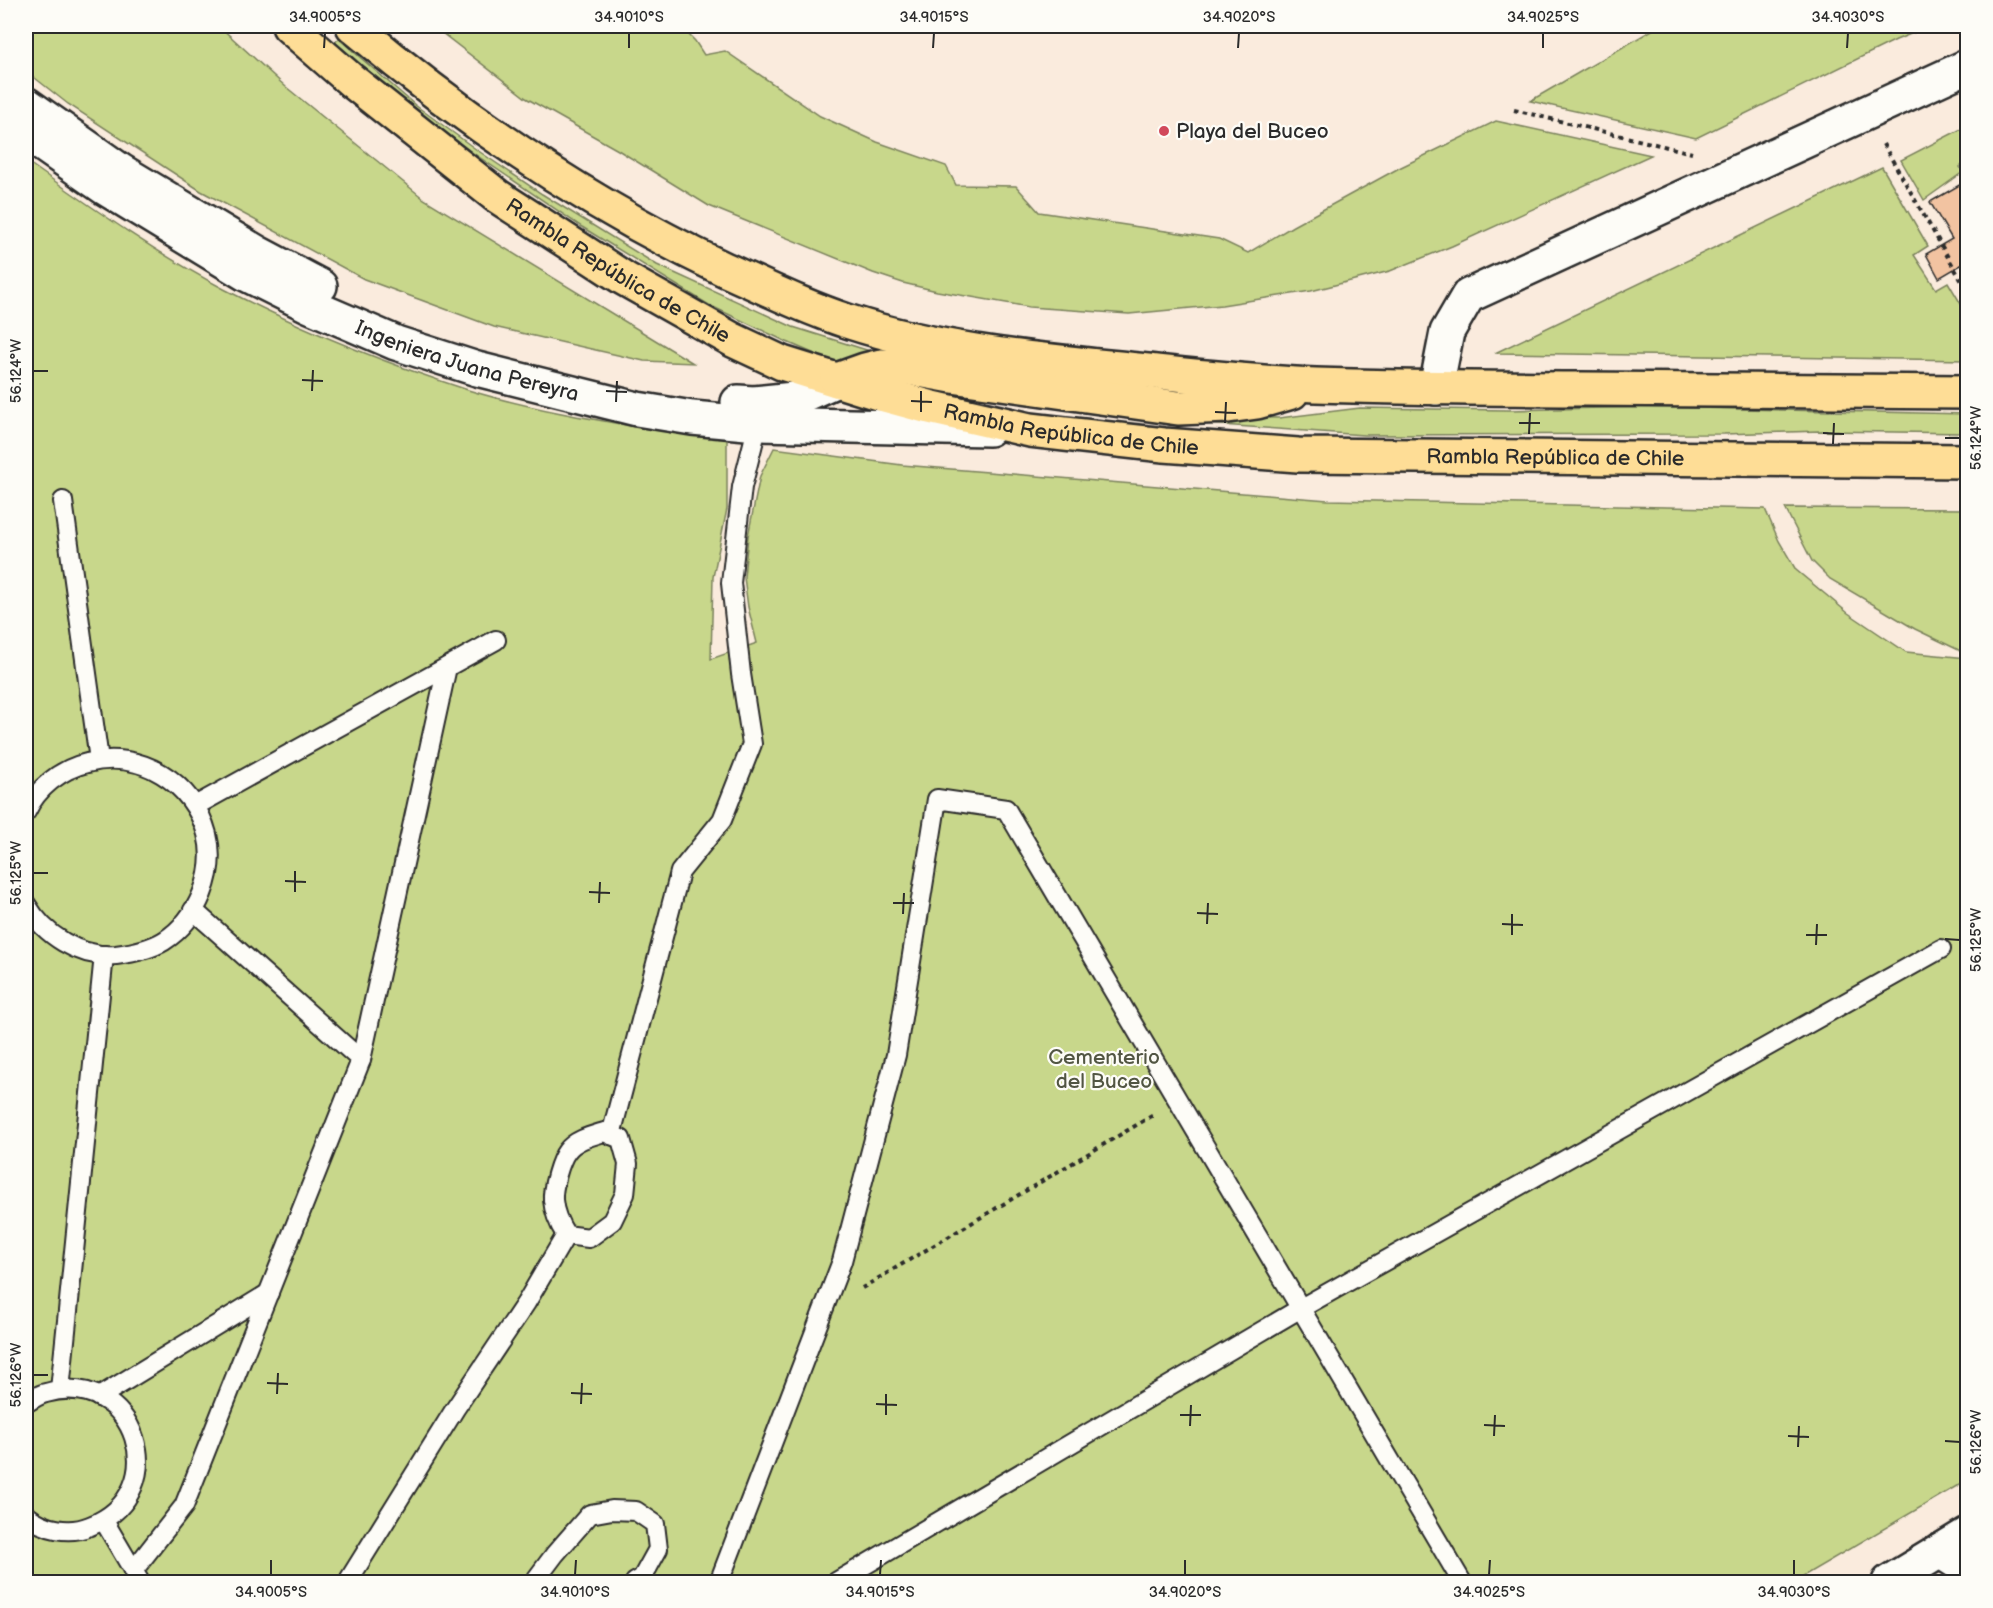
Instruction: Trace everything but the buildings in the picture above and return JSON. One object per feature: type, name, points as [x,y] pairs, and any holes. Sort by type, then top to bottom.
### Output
[{"type":"main road","name":"Rambla República de Chile","points":[[289,26],[361,88],[497,196],[606,267],[733,340],[782,363],[929,407],[1030,430],[1164,445],[1298,455],[1968,461]]},
{"type":"main road","points":[[353,26],[458,110],[568,185],[684,250],[813,309],[853,323],[906,337],[970,350],[1069,363],[1202,377],[1314,385],[1968,392]]},
{"type":"main road","points":[[1436,388],[1448,332],[1468,296],[1968,66]]},
{"type":"main road","name":"Ingeniera Juana Pereyra","points":[[26,104],[121,171],[256,252],[320,286],[403,324],[500,357],[539,367],[639,389],[694,398],[754,403],[776,402],[794,399],[837,380]]},
{"type":"main road","name":"Ingeniera Juana Pereyra","points":[[26,133],[105,188],[246,274],[309,305],[396,343],[477,369],[637,409],[692,418],[758,424],[1030,430]]},
{"type":"main road","points":[[837,380],[881,366],[897,366],[1178,408],[1257,402],[1314,385]]},
{"type":"main road","points":[[1889,1582],[1968,1534]]},
{"type":"main road","points":[[1940,1551],[1968,1569]]},
{"type":"lane","points":[[611,1135],[680,872],[722,820],[752,744],[741,674],[731,583],[742,487],[758,424]]},
{"type":"lane","points":[[63,501],[99,760]]},
{"type":"lane","points":[[195,806],[496,640]]},
{"type":"lane","points":[[104,1521],[136,1577],[184,1506],[361,1060],[447,667]]},
{"type":"lane","points":[[26,905],[46,930],[73,948],[104,956],[135,953],[163,942],[186,921],[203,895],[210,865],[207,835],[195,806],[178,784],[155,768],[128,760],[99,760],[79,765],[59,774],[42,788],[27,807]]},
{"type":"lane","points":[[719,1582],[842,1261],[896,1055],[937,799],[1006,809],[1462,1582]]},
{"type":"lane","points":[[193,910],[361,1060]]},
{"type":"lane","points":[[837,1582],[1301,1308],[1941,949]]},
{"type":"lane","points":[[60,1390],[104,956]]},
{"type":"lane","points":[[604,1132],[621,1139],[628,1164],[625,1194],[612,1221],[589,1238],[566,1235],[557,1221],[553,1199],[559,1169],[567,1150],[583,1138],[604,1132]]},
{"type":"lane","points":[[349,1582],[454,1409],[526,1303],[566,1235]]},
{"type":"lane","points":[[99,1397],[268,1293]]},
{"type":"lane","points":[[26,1403],[43,1393],[71,1389],[89,1392],[110,1402],[126,1419],[136,1440],[139,1463],[134,1486],[122,1506],[104,1521],[82,1529],[58,1530],[35,1522],[26,1515]]},
{"type":"lane","points":[[534,1582],[590,1514],[612,1510],[636,1511],[655,1524],[658,1549],[642,1578],[635,1582]]},
{"type":"path","points":[[1514,110],[1698,155],[1720,180]]},
{"type":"path","points":[[1865,113],[1968,292]]},
{"type":"path","points":[[823,1311],[1178,1101]]},
{"type":"green space","points":[[26,26],[219,26],[286,87],[424,199],[693,363],[644,361],[494,327],[364,279],[201,191],[68,104],[26,71]]},
{"type":"green space","points":[[433,26],[680,26],[695,41],[704,55],[725,51],[820,116],[877,142],[946,166],[956,185],[1016,186],[1039,212],[1219,239],[1248,253],[1399,168],[1496,121],[1651,155],[1452,246],[1390,271],[1311,291],[1222,305],[1129,314],[1029,307],[903,283],[709,206],[618,150],[526,98]]},
{"type":"green space","points":[[1659,26],[1930,26],[1896,40],[1696,138],[1530,101]]},
{"type":"green space","points":[[339,39],[415,105],[477,150],[542,194],[657,265],[793,327],[876,353],[850,366],[829,360],[709,305],[582,227],[473,153],[412,108],[335,42]]},
{"type":"green space","points":[[1967,126],[1967,161],[1960,167],[1963,172],[1924,200],[1901,160]]},
{"type":"green space","name":"Cementerio del Buceo","points":[[26,161],[123,228],[198,275],[282,318],[375,357],[468,390],[536,408],[650,429],[727,435],[727,509],[713,577],[711,659],[757,643],[748,607],[744,577],[748,536],[760,476],[774,448],[902,465],[1328,500],[1765,509],[1779,541],[1796,570],[1848,613],[1906,652],[1967,658],[1967,1480],[1793,1582],[26,1582]]},
{"type":"green space","points":[[1882,167],[1928,246],[1914,255],[1936,289],[1948,282],[1967,314],[1967,360],[1495,353]]},
{"type":"green space","points":[[918,386],[1176,417],[1279,418],[1360,408],[1509,410],[1653,407],[1967,414],[1968,433],[1821,431],[1724,434],[1364,435],[1162,421],[979,397]]},
{"type":"green space","points":[[1785,508],[1967,509],[1967,654],[1915,629],[1830,579],[1812,561]]},
{"type":"place","name":"Playa del Buceo","points":[[1164,131]]}]
